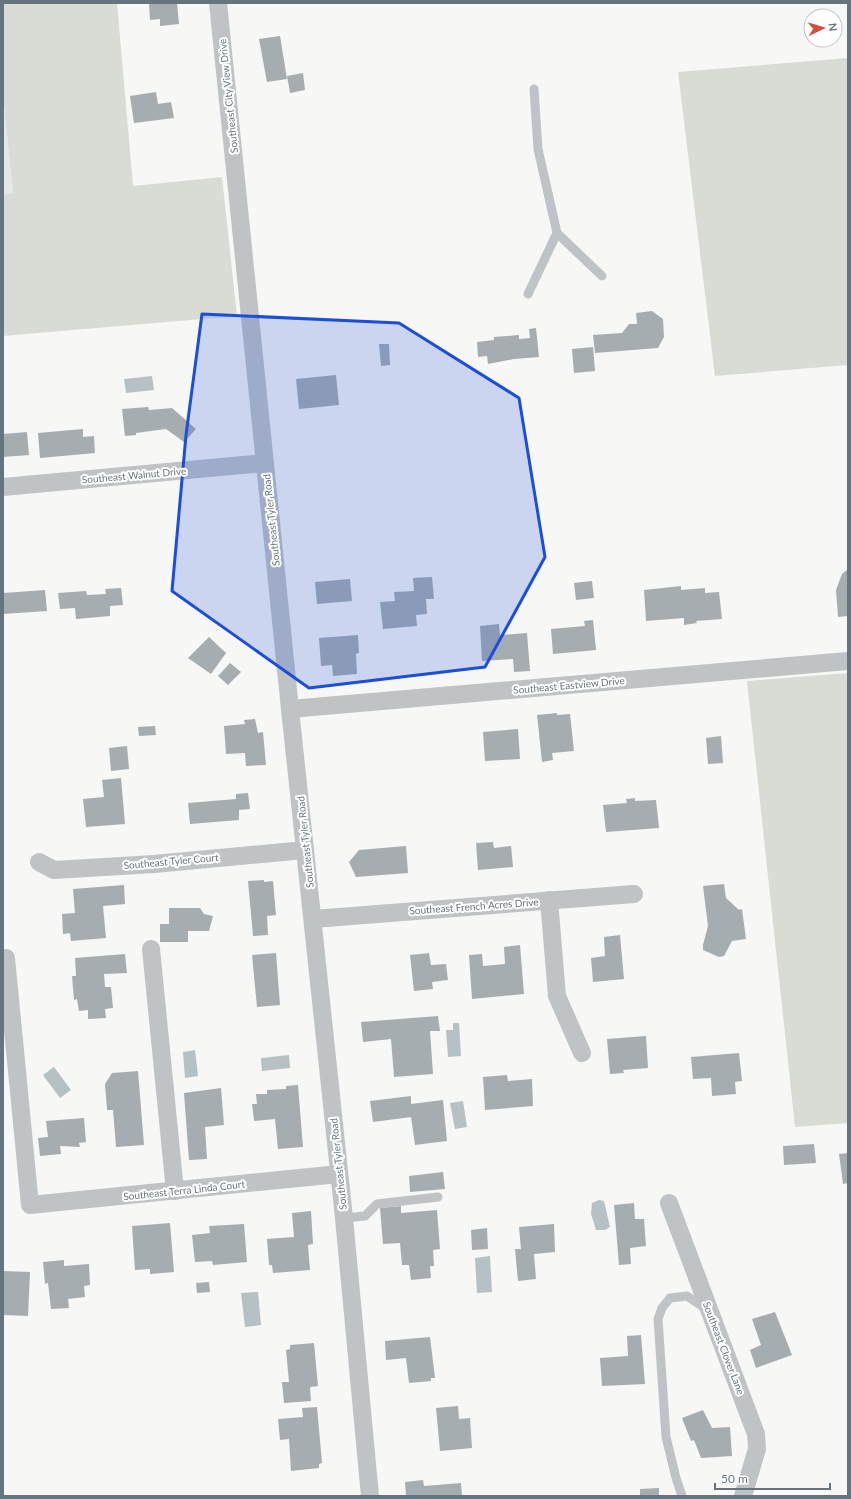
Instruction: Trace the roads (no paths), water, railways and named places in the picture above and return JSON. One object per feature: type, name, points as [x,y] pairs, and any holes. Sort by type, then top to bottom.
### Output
[{"type":"street","name":"Southeast City View Drive","points":[[218,3],[237,188]]},
{"type":"street","name":"Southeast Tyler Road","points":[[237,188],[344,1218],[370,1496]]},
{"type":"street","name":"Southeast Walnut Drive","points":[[3,486],[265,463]]},
{"type":"street","name":"Southeast Eastview Drive","points":[[290,709],[848,662]]},
{"type":"street","name":"Southeast Tyler Court","points":[[39,862],[54,870],[154,864],[305,850]]},
{"type":"street","name":"Southeast French Acres Drive","points":[[313,919],[634,894]]},
{"type":"street","points":[[549,900],[556,996],[582,1053]]},
{"type":"street","points":[[151,949],[175,1191]]},
{"type":"street","name":"Southeast Terra Linda Court","points":[[6,958],[30,1205],[339,1174]]},
{"type":"street","name":"Southeast Clover Lane","points":[[669,1203],[756,1434],[757,1449],[743,1496]]},
{"type":"lane","points":[[534,89],[538,149],[557,233],[602,276]]},
{"type":"lane","points":[[528,294],[557,233]]},
{"type":"lane","points":[[344,1218],[365,1216],[376,1204],[438,1197]]},
{"type":"lane","points":[[682,1496],[666,1436],[658,1319],[662,1308],[670,1298],[687,1296],[710,1310]]}]
